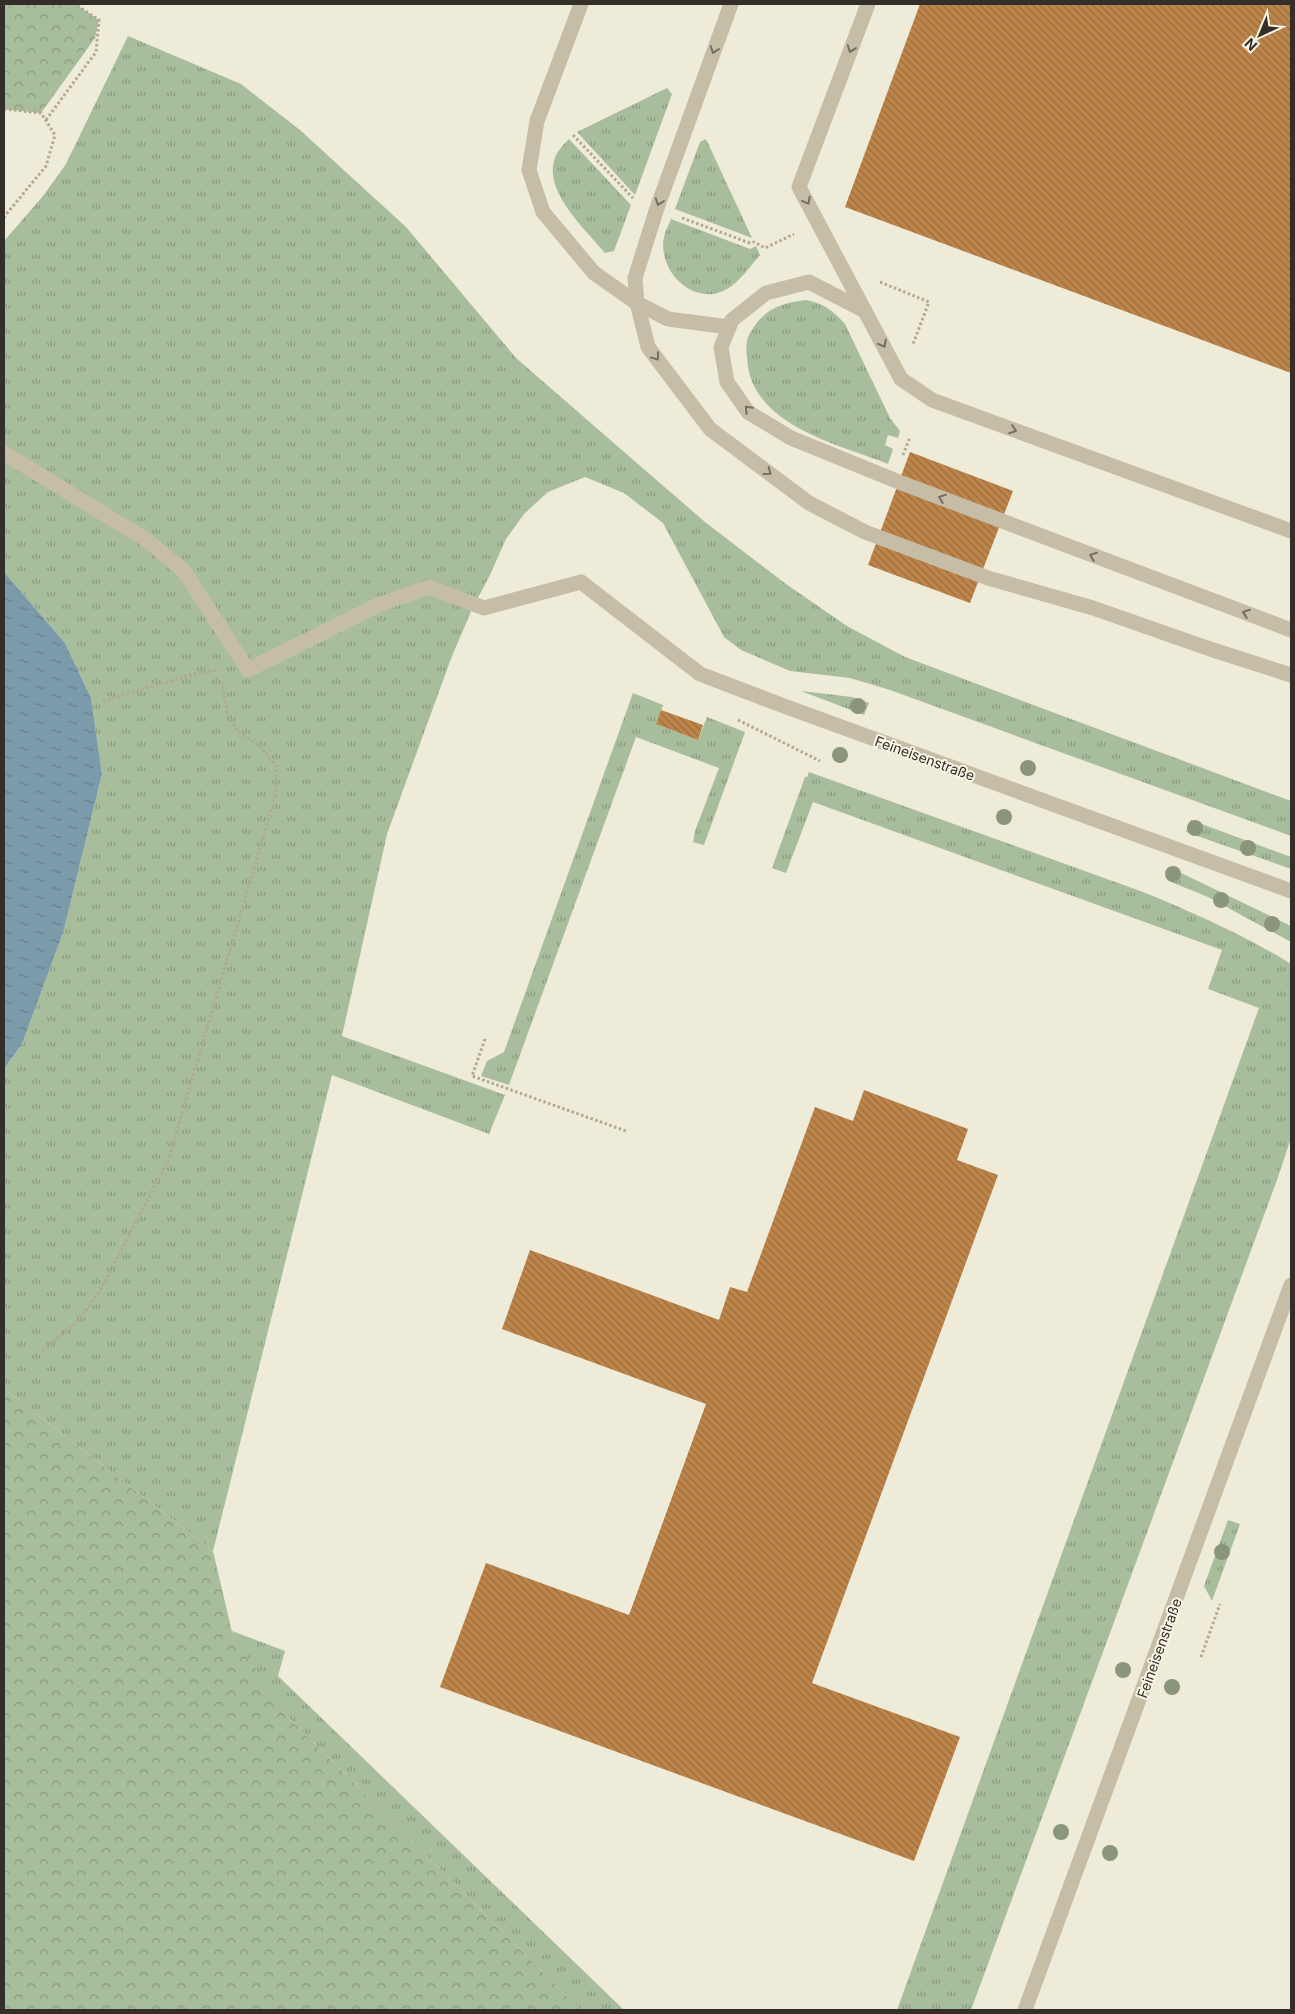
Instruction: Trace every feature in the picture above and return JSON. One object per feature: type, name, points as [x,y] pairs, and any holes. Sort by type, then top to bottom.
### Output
[{"type":"street","points":[[581,4],[537,121],[529,170],[543,212],[594,272],[637,303],[668,319],[729,327]]},
{"type":"street","points":[[731,4],[656,208],[636,278],[637,303],[648,347],[710,429],[809,503],[865,532],[988,578],[1093,608],[1291,675]]},
{"type":"street","points":[[868,4],[799,187],[901,379],[932,400],[1291,531]]},
{"type":"street","points":[[865,311],[809,282],[766,293],[732,320],[721,347],[726,382],[748,412],[791,438],[899,482],[1291,630]]},
{"type":"street","name":"Feineisenstraße","points":[[4,453],[145,538],[184,571],[248,670],[378,605],[429,587],[484,608],[582,582],[700,674],[793,710],[1291,891]]},
{"type":"street","name":"Feineisenstraße","points":[[1025,2010],[1291,1285]]},
{"type":"path","points":[[46,120],[96,52],[100,20],[75,4]]},
{"type":"path","points":[[4,109],[41,113],[55,135],[46,166],[4,217]]},
{"type":"path","points":[[573,135],[633,199]]},
{"type":"path","points":[[681,218],[750,243],[754,242],[765,248],[801,230]]},
{"type":"path","points":[[874,280],[929,302],[912,345]]},
{"type":"path","points":[[901,460],[910,437]]},
{"type":"path","points":[[103,701],[194,674]]},
{"type":"path","points":[[42,1351],[78,1321],[101,1289],[168,1161],[274,797],[277,767],[260,746],[238,732],[226,712],[222,678]]},
{"type":"path","points":[[738,720],[820,761]]},
{"type":"path","points":[[485,1039],[472,1076],[626,1131]]},
{"type":"path","points":[[1201,1656],[1220,1604]]},
{"type":"green space","points":[[4,4],[75,4],[99,20],[95,38],[41,113],[4,109]]},
{"type":"green space","points":[[128,36],[241,84],[300,130],[406,227],[516,358],[705,522],[786,584],[847,626],[905,657],[1291,801],[1291,836],[890,690],[850,678],[790,671],[741,650],[724,637],[663,523],[624,493],[585,477],[548,492],[524,514],[506,539],[452,656],[387,834],[342,1036],[505,1095],[489,1134],[332,1075],[213,1551],[4,1389],[4,1069],[22,1044],[63,933],[102,774],[91,698],[65,643],[4,572],[4,241],[43,196],[66,164]]},
{"type":"green space","points":[[667,88],[672,94],[635,195],[577,132]]},
{"type":"green space","points":[[569,139],[631,205],[614,251],[605,253],[569,210],[556,186],[553,173],[554,161],[562,146]]},
{"type":"green space","points":[[706,139],[752,238],[675,209],[700,142]]},
{"type":"green space","points":[[671,219],[750,249],[756,246],[760,255],[740,279],[727,289],[713,294],[702,294],[692,290],[675,277],[665,258],[663,248],[664,237]]},
{"type":"green space","points":[[806,300],[828,308],[845,324],[890,418],[900,431],[898,438],[888,435],[885,445],[893,449],[888,464],[825,441],[804,431],[784,419],[767,405],[755,388],[748,367],[746,345],[750,333],[767,313],[781,305]]},
{"type":"green space","points":[[801,691],[852,697],[869,703],[864,715]]},
{"type":"green space","points":[[633,693],[663,705],[656,724],[698,740],[707,717],[745,732],[704,845],[693,842],[695,831],[719,768],[636,737],[509,1085],[481,1076],[487,1061],[504,1052]]},
{"type":"green space","points":[[809,772],[1143,892],[1255,943],[1291,964],[1290,1141],[971,2010],[897,2010],[1259,1008],[1208,989],[1222,950],[813,802],[786,873],[772,868],[805,777],[807,777]]},
{"type":"green space","points":[[1191,820],[1291,857],[1291,869],[1186,832]]},
{"type":"green space","points":[[1175,870],[1291,926],[1291,942],[1208,897],[1171,882]]},
{"type":"green space","points":[[4,1389],[213,1551],[232,1632],[284,1713],[581,2010],[4,2010]]},
{"type":"green space","points":[[1228,1520],[1240,1524],[1212,1601],[1204,1586]]},
{"type":"green space","points":[[232,1631],[285,1651],[278,1676],[624,2010],[581,2010],[284,1713]]},
{"type":"water","points":[[4,572],[65,643],[91,698],[102,774],[63,933],[22,1044],[4,1069]]},
{"type":"building","points":[[920,4],[1291,4],[1291,373],[845,207]]},
{"type":"building","points":[[910,452],[1013,491],[970,603],[868,565]]},
{"type":"building","points":[[661,710],[703,725],[698,740],[656,724]]},
{"type":"building","points":[[864,1090],[968,1129],[957,1160],[998,1175],[812,1683],[960,1737],[914,1861],[440,1687],[486,1563],[629,1615],[706,1404],[502,1329],[530,1250],[719,1320],[730,1287],[747,1292],[815,1107],[853,1121]]}]
